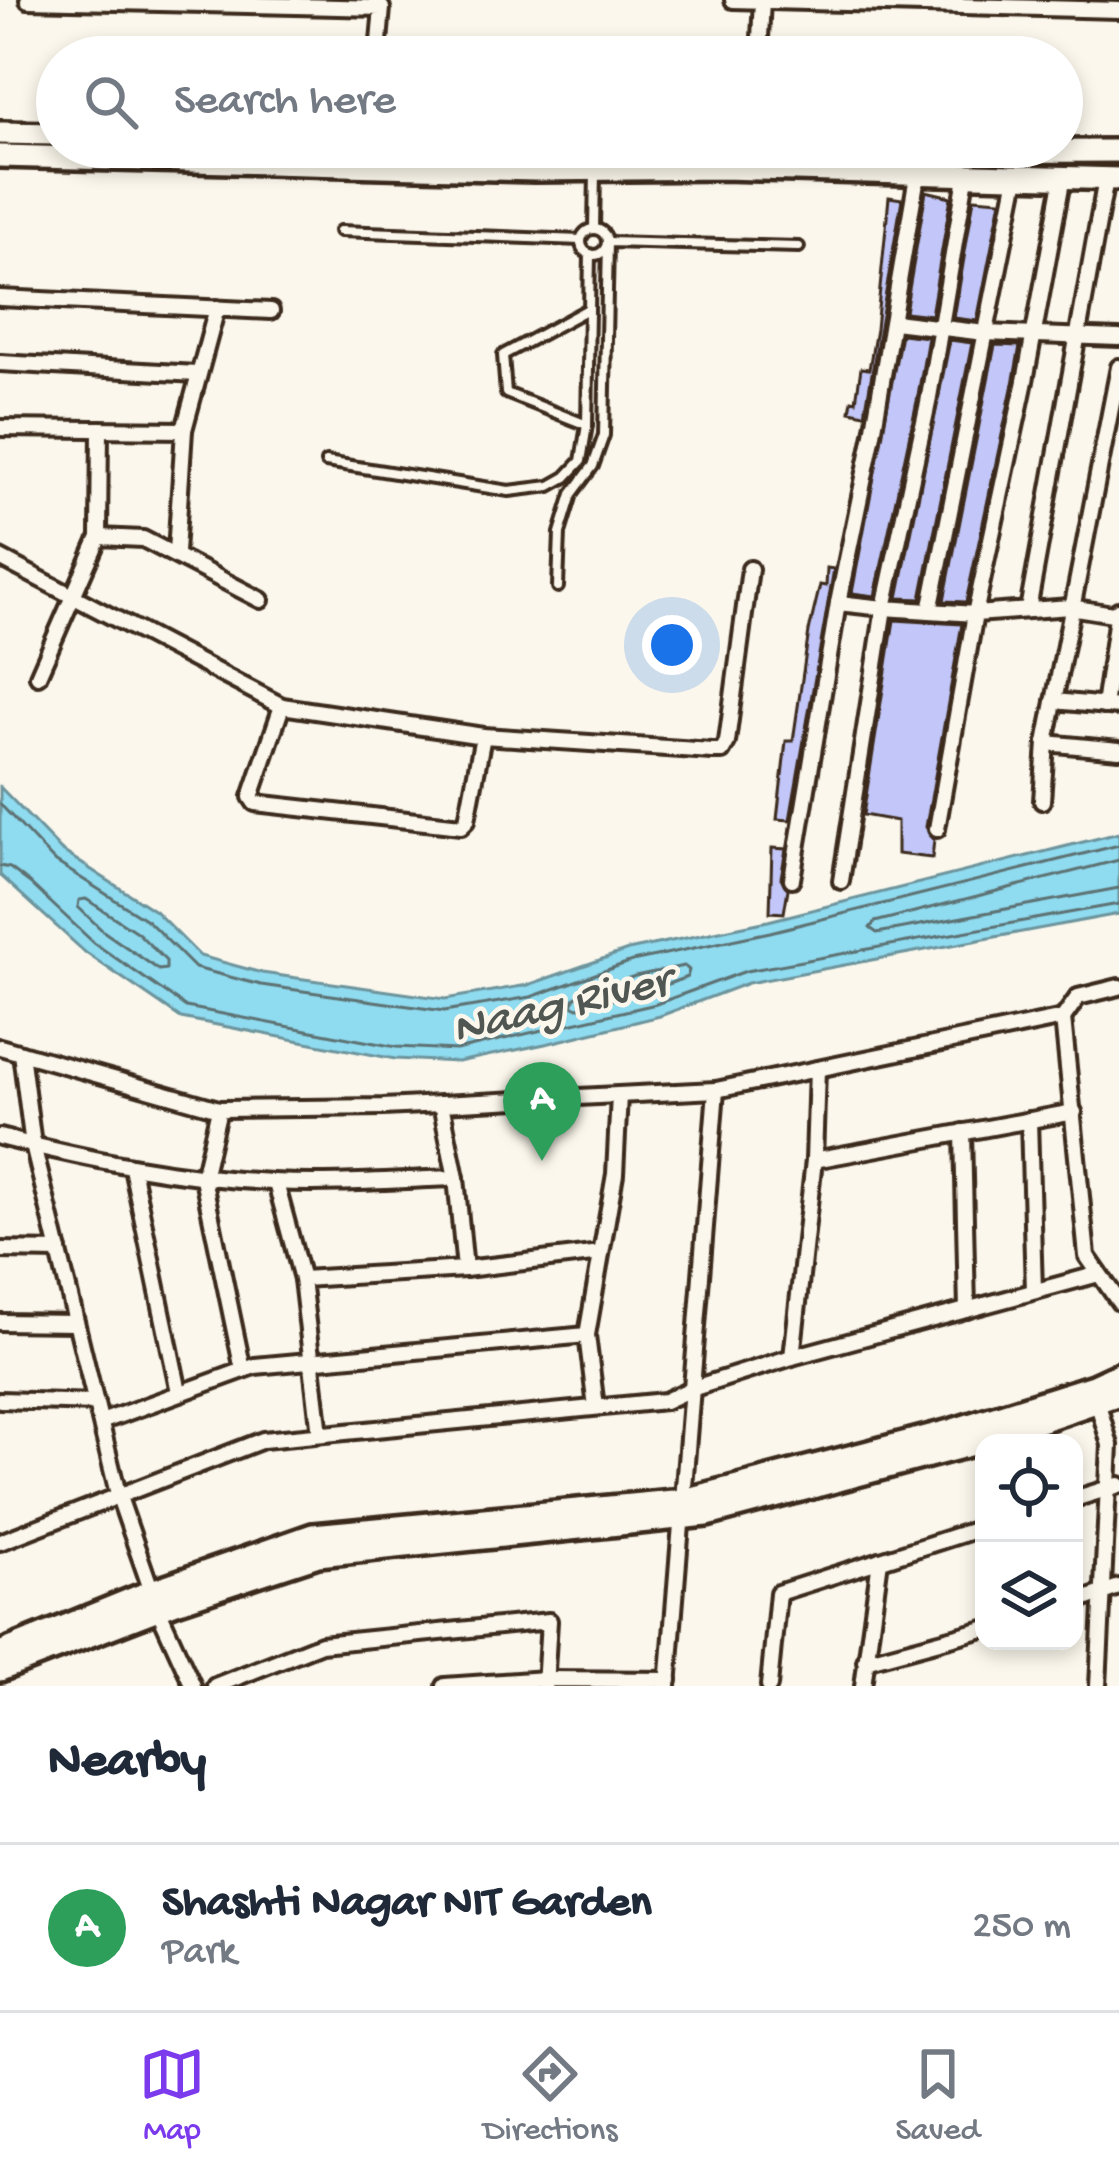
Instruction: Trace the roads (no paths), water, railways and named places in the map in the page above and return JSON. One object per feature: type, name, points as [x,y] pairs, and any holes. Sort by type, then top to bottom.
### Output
[{"type":"main road","points":[[0,133],[36,134]]},
{"type":"main road","points":[[1083,151],[1119,151]]},
{"type":"main road","points":[[0,156],[36,157]]},
{"type":"main road","points":[[510,168],[622,168]]},
{"type":"main road","points":[[845,168],[917,176],[1113,179]]},
{"type":"main road","points":[[0,1654],[155,1600],[318,1555],[683,1510],[973,1444],[1103,1395],[1119,1374]]},
{"type":"main road","points":[[0,1670],[155,1600]]},
{"type":"street","points":[[28,0],[383,4],[380,36]]},
{"type":"street","points":[[733,0],[1119,10]]},
{"type":"street","points":[[760,36],[762,1]]},
{"type":"street","points":[[792,879],[917,176]]},
{"type":"street","points":[[937,829],[1063,176]]},
{"type":"street","points":[[841,881],[884,608],[942,330],[966,177]]},
{"type":"street","points":[[930,611],[1017,177]]},
{"type":"street","points":[[1028,610],[1113,179]]},
{"type":"street","points":[[0,298],[271,311]]},
{"type":"street","points":[[176,552],[184,430],[217,308]]},
{"type":"street","points":[[894,322],[942,330],[1119,338]]},
{"type":"street","points":[[0,363],[197,374]]},
{"type":"street","points":[[1042,801],[1046,743],[1070,607],[1119,367]]},
{"type":"street","points":[[0,428],[184,430]]},
{"type":"street","points":[[38,676],[99,537],[100,429]]},
{"type":"street","points":[[99,537],[143,538],[261,600]]},
{"type":"street","points":[[0,558],[282,706],[483,736],[722,751],[727,742],[749,569]]},
{"type":"street","points":[[838,603],[975,614],[1070,607],[1119,612],[1112,706],[1054,701]]},
{"type":"street","points":[[282,706],[251,797],[255,803],[460,826],[467,820],[483,736]]},
{"type":"street","points":[[1046,743],[1119,750]]},
{"type":"street","points":[[1119,987],[1078,997],[1063,1018],[1087,1256],[1119,1302]]},
{"type":"street","points":[[0,1047],[219,1109],[441,1104],[716,1090],[1063,1018]]},
{"type":"street","points":[[21,1053],[34,1145],[118,1494],[155,1600],[193,1686]]},
{"type":"street","points":[[792,1357],[814,1160],[817,1069]]},
{"type":"street","points":[[446,1686],[668,1683],[716,1090]]},
{"type":"street","points":[[596,1408],[587,1335],[615,1174],[619,1095]]},
{"type":"street","points":[[441,1104],[456,1178],[465,1269]]},
{"type":"street","points":[[219,1109],[203,1178],[243,1370]]},
{"type":"street","points":[[814,1160],[1074,1112]]},
{"type":"street","points":[[1029,1120],[1034,1292]]},
{"type":"street","points":[[963,1132],[967,1310]]},
{"type":"street","points":[[0,1137],[132,1168],[203,1178],[277,1183],[456,1178]]},
{"type":"street","points":[[132,1168],[179,1392]]},
{"type":"street","points":[[277,1183],[302,1279],[320,1434]]},
{"type":"street","points":[[0,1250],[59,1251]]},
{"type":"street","points":[[302,1279],[465,1269],[601,1253]]},
{"type":"street","points":[[0,1542],[263,1440],[665,1401],[792,1357],[1100,1274]]},
{"type":"street","points":[[0,1322],[76,1322]]},
{"type":"street","points":[[101,1422],[243,1370],[587,1335]]},
{"type":"street","points":[[1098,1686],[1113,1486],[1103,1395]]},
{"type":"street","points":[[0,1400],[96,1403]]},
{"type":"street","points":[[1083,1496],[1113,1486]]},
{"type":"street","points":[[769,1686],[778,1593],[975,1530]]},
{"type":"street","points":[[863,1686],[880,1560]]},
{"type":"street","points":[[1083,1600],[1119,1587]]},
{"type":"street","points":[[215,1686],[321,1644],[549,1621],[545,1682]]},
{"type":"street","points":[[865,1661],[975,1631]]},
{"type":"lane","points":[[340,231],[581,240],[594,229],[595,170]]},
{"type":"lane","points":[[558,587],[560,533],[572,494],[593,466],[604,435],[608,242],[602,231],[594,229]]},
{"type":"lane","points":[[581,240],[590,254],[602,253],[608,242]]},
{"type":"lane","points":[[608,242],[799,248]]},
{"type":"lane","points":[[326,462],[509,491],[550,486],[566,477],[581,461],[587,425],[590,254]]},
{"type":"lane","points":[[587,425],[506,393],[502,355],[588,309]]},
{"type":"water","name":"Naag River","points":[[0,787],[61,850],[155,911],[200,956],[262,973],[445,999],[528,985],[628,950],[768,921],[1119,833],[1119,914],[748,983],[660,1016],[458,1062],[395,1059],[181,1018],[86,953],[0,875]]},
{"type":"place","name":"Shashti Nagar NIT Garden","points":[[542,1161]]}]
